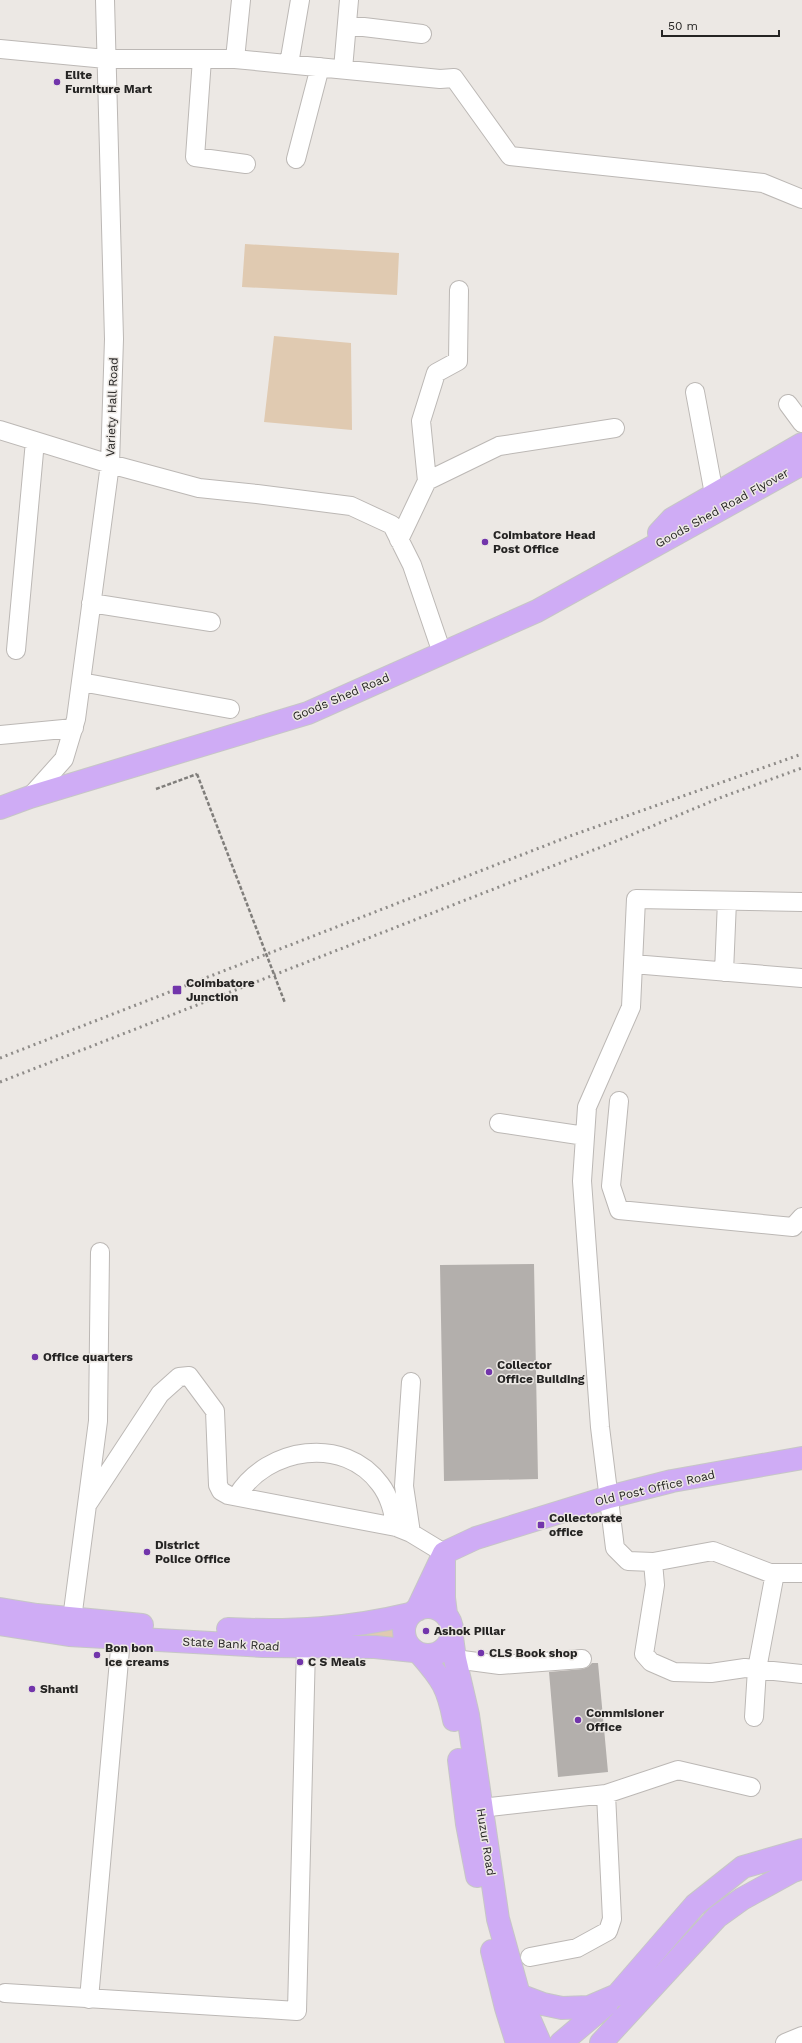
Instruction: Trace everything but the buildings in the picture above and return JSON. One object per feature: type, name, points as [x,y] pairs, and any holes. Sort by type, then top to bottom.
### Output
[{"type":"main road","points":[[643,552],[672,519],[802,444]]},
{"type":"main road","name":"Goods Shed Road Flyover","points":[[643,552],[802,464]]},
{"type":"main road","points":[[643,552],[682,547],[802,479]]},
{"type":"main road","name":"Goods Shed Road","points":[[0,808],[30,797],[308,713],[537,611],[643,552]]},
{"type":"main road","name":"Old Post Office Road","points":[[444,1553],[476,1538],[609,1498],[672,1481],[802,1458]]},
{"type":"main road","points":[[413,1612],[432,1607],[440,1609],[451,1621],[452,1637],[449,1644],[437,1654],[418,1653],[405,1638],[406,1622],[413,1612],[444,1553]]},
{"type":"main road","points":[[444,1553],[444,1598],[446,1614]]},
{"type":"main road","name":"State Bank Road","points":[[0,1609],[72,1619],[169,1627],[256,1631],[342,1628],[413,1612]]},
{"type":"main road","name":"State Bank Road","points":[[0,1624],[69,1635],[263,1646],[375,1647],[418,1653]]},
{"type":"main road","name":"Huzur Road","points":[[452,1637],[455,1659],[468,1715],[498,1919],[519,1995],[540,2043]]},
{"type":"main road","name":"Huzur Road","points":[[418,1653],[440,1677],[450,1697],[467,1824],[485,1922],[506,2008],[517,2043]]},
{"type":"main road","points":[[560,2043],[617,1995],[695,1905],[743,1867],[802,1850]]},
{"type":"main road","points":[[601,2043],[717,1917],[742,1899],[793,1871],[802,1868]]},
{"type":"main road","points":[[519,1995],[562,2008],[589,2007],[617,1995]]},
{"type":"street","name":"Variety Hall Road","points":[[30,797],[64,759],[74,728],[110,464],[114,339],[105,0]]},
{"type":"street","points":[[235,59],[241,0]]},
{"type":"street","points":[[288,64],[300,0]]},
{"type":"street","points":[[343,70],[349,0]]},
{"type":"street","points":[[347,25],[422,34]]},
{"type":"street","points":[[0,49],[106,59],[235,59],[440,79],[454,78],[510,156],[763,183],[802,199]]},
{"type":"street","points":[[202,59],[195,157],[246,164]]},
{"type":"street","points":[[296,160],[320,67]]},
{"type":"street","points":[[399,540],[427,481],[421,420],[436,373],[458,361],[459,290]]},
{"type":"street","points":[[695,392],[714,494]]},
{"type":"street","points":[[788,404],[802,423]]},
{"type":"street","points":[[427,481],[499,446],[615,428]]},
{"type":"street","points":[[0,430],[110,464],[199,488],[351,506],[392,525],[412,565],[442,653]]},
{"type":"street","points":[[16,650],[35,441]]},
{"type":"street","points":[[92,603],[211,622]]},
{"type":"street","points":[[81,682],[230,709]]},
{"type":"street","points":[[0,735],[74,728]]},
{"type":"street","points":[[802,902],[636,899],[631,1008],[587,1107],[582,1181],[600,1427],[615,1548],[628,1561],[653,1562],[713,1551],[770,1573],[802,1573]]},
{"type":"street","points":[[724,972],[727,901]]},
{"type":"street","points":[[633,964],[802,978]]},
{"type":"street","points":[[619,1100],[611,1186],[619,1210],[793,1227],[802,1217]]},
{"type":"street","points":[[499,1123],[585,1136]]},
{"type":"street","points":[[72,1619],[98,1421],[100,1252]]},
{"type":"street","points":[[86,1505],[160,1394],[179,1377],[189,1376],[215,1411],[218,1485],[221,1491],[237,1496],[404,1530],[444,1553]]},
{"type":"street","points":[[404,1530],[404,1486],[411,1382]]},
{"type":"street","points":[[237,1496],[245,1484],[278,1460],[296,1453],[331,1454],[350,1459],[364,1468],[381,1484],[404,1530]]},
{"type":"street","points":[[653,1562],[655,1585],[644,1654],[651,1662],[674,1672],[711,1673],[745,1668],[802,1674]]},
{"type":"street","points":[[754,1717],[757,1669],[775,1573]]},
{"type":"street","points":[[89,1999],[121,1638]]},
{"type":"street","points":[[5,1993],[297,2011],[306,1647]]},
{"type":"street","points":[[455,1659],[500,1665],[582,1659]]},
{"type":"street","points":[[481,1808],[606,1794],[678,1770],[751,1787]]},
{"type":"street","points":[[530,1957],[577,1948],[608,1931],[612,1919],[606,1794]]},
{"type":"street","points":[[786,2043],[802,2036]]},
{"type":"path","points":[[156,789],[197,774],[285,1003]]},
{"type":"shaded area","points":[[245,244],[399,253],[397,295],[242,287]]},
{"type":"shaded area","points":[[274,336],[351,343],[352,430],[264,422]]},
{"type":"shaded area","points":[[401,1625],[403,1643],[357,1637]]},
{"type":"railway","points":[[0,1058],[570,836],[802,754]]},
{"type":"railway","points":[[0,1082],[614,842],[722,797],[802,768]]},
{"type":"place","name":"Elite Furniture Mart","points":[[57,82]]},
{"type":"place","name":"Coimbatore Head Post Office","points":[[485,542]]},
{"type":"place","name":"Coimbatore Junction","points":[[177,990]]},
{"type":"place","name":"Office quarters","points":[[35,1357]]},
{"type":"place","name":"Collector Office Building","points":[[489,1372]]},
{"type":"place","name":"Collectorate office","points":[[541,1525]]},
{"type":"place","name":"District Police Office","points":[[147,1552]]},
{"type":"place","name":"Ashok Pillar","points":[[426,1631]]},
{"type":"place","name":"CLS Book shop","points":[[481,1653]]},
{"type":"place","name":"Bon bon ice creams","points":[[97,1655]]},
{"type":"place","name":"C S Meals","points":[[300,1662]]},
{"type":"place","name":"Shanti","points":[[32,1689]]},
{"type":"place","name":"Commisioner Office","points":[[578,1720]]}]
